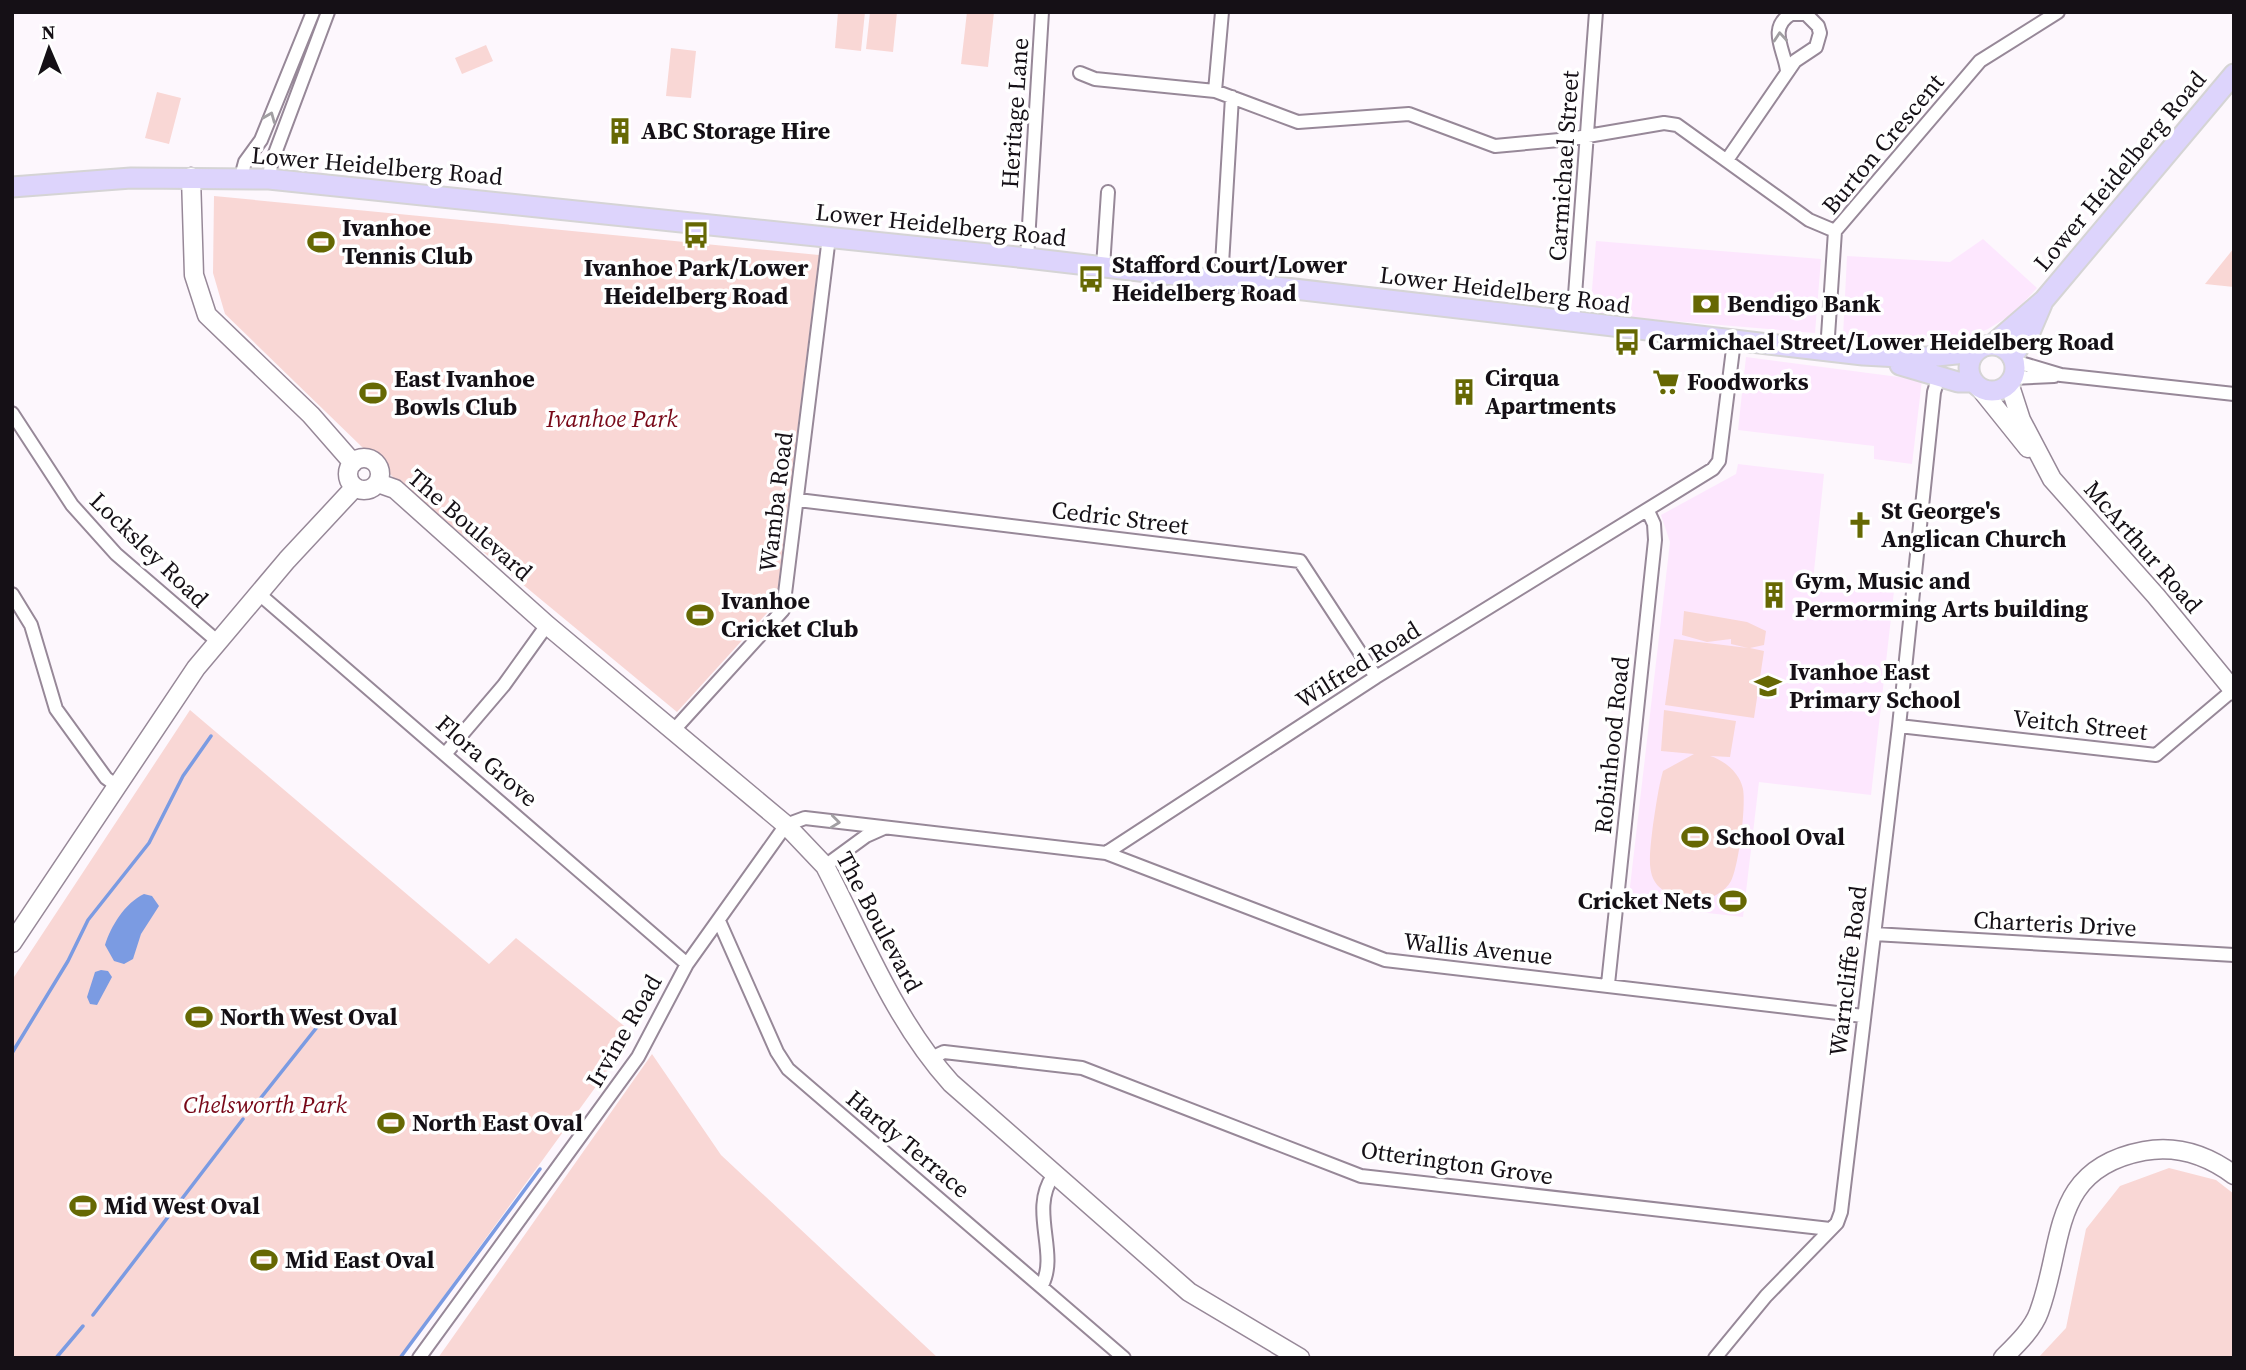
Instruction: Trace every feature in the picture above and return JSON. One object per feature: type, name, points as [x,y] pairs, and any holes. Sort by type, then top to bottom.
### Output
[{"type":"main road","name":"Lower Heidelberg Road","points":[[12,187],[191,177],[269,179],[1027,258],[1734,341],[1918,358],[1984,348],[2044,300],[2234,74]]},
{"type":"main road","name":"Lower Heidelberg Road","points":[[2012,370],[2044,300]]},
{"type":"main road","points":[[1984,348],[2004,348],[2012,370],[2000,389],[1989,391],[1976,384],[1969,367],[1984,348]]},
{"type":"main road","name":"Lower Heidelberg Road","points":[[1863,355],[1976,384]]},
{"type":"street","points":[[241,177],[245,162],[261,140],[313,12]]},
{"type":"street","points":[[269,179],[271,164],[328,12]]},
{"type":"street","name":"Heritage Lane","points":[[1027,258],[1042,12]]},
{"type":"street","points":[[1215,91],[1222,12]]},
{"type":"street","name":"Carmichael Street","points":[[1573,322],[1596,12]]},
{"type":"street","name":"Burton Crescent","points":[[1827,351],[1835,231],[1980,61],[2057,12]]},
{"type":"street","points":[[1727,160],[1787,71],[1819,41],[1818,26],[1805,14],[1791,14],[1779,27],[1779,43],[1787,71]]},
{"type":"street","points":[[1080,73],[1095,79],[1215,91],[1298,122],[1409,114],[1495,146],[1587,136],[1664,123],[1677,125],[1809,220],[1835,231]]},
{"type":"street","points":[[1221,281],[1232,97]]},
{"type":"street","points":[[191,177],[194,275],[207,315],[311,415],[353,463]]},
{"type":"street","points":[[1103,267],[1108,192]]},
{"type":"street","name":"Wamba Road","points":[[673,731],[783,610],[829,237]]},
{"type":"street","name":"Wilfred Road","points":[[1106,853],[1376,677],[1713,469],[1719,461],[1734,341]]},
{"type":"street","points":[[2012,370],[2234,394]]},
{"type":"street","name":"McArthur Road","points":[[2012,370],[2021,420],[2044,466]]},
{"type":"street","name":"Warncliffe Road","points":[[1715,1358],[1766,1296],[1838,1223],[1841,1212],[1899,726],[1934,392],[1939,376]]},
{"type":"street","name":"McArthur Road","points":[[1976,384],[2233,690]]},
{"type":"street","name":"Locksley Road","points":[[12,414],[72,505],[117,554],[217,641]]},
{"type":"street","points":[[362,458],[373,460],[381,473],[378,483],[365,490],[355,487],[349,478],[353,463],[362,458]]},
{"type":"street","name":"The Boulevard","points":[[378,483],[395,489],[547,625],[786,825],[825,866],[898,1011],[929,1059],[951,1083],[1189,1292],[1300,1358]]},
{"type":"street","points":[[12,943],[217,641],[355,487]]},
{"type":"street","name":"Cedric Street","points":[[798,500],[1300,561],[1376,677]]},
{"type":"street","name":"Robinhood Road","points":[[1608,984],[1655,540],[1654,524],[1648,511]]},
{"type":"street","name":"Flora Grove","points":[[258,593],[687,964]]},
{"type":"street","points":[[12,594],[31,625],[56,709],[106,778],[117,786]]},
{"type":"street","points":[[446,753],[504,685],[547,625]]},
{"type":"street","name":"Veitch Street","points":[[1899,726],[2156,755],[2233,690]]},
{"type":"street","points":[[786,825],[805,818],[1106,853]]},
{"type":"street","name":"Irvine Road","points":[[419,1358],[638,1057],[687,964],[786,825]]},
{"type":"street","points":[[825,866],[866,836],[884,828]]},
{"type":"street","name":"Wallis Avenue","points":[[1106,853],[1385,960],[1608,984],[1863,1016]]},
{"type":"street","name":"Hardy Terrace","points":[[719,922],[777,1052],[788,1069],[1124,1358]]},
{"type":"street","name":"Charteris Drive","points":[[1874,934],[2234,955]]},
{"type":"street","name":"Otterington Grove","points":[[929,1059],[944,1052],[1082,1068],[1361,1175],[1830,1229]]},
{"type":"street","points":[[2003,1358],[2038,1315],[2062,1214],[2079,1186],[2102,1167],[2124,1155],[2160,1148],[2192,1153],[2216,1162],[2234,1175]]},
{"type":"street","points":[[1042,1285],[1046,1268],[1044,1188],[1053,1175]]},
{"type":"shaded area","points":[[1983,239],[2037,288],[2014,313],[1988,329],[1958,341],[1843,336],[1847,256],[1950,262]]},
{"type":"shaded area","points":[[1596,241],[1821,259],[1815,333],[1590,314]]},
{"type":"shaded area","points":[[1746,357],[1922,380],[1912,464],[1874,459],[1874,446],[1738,430]]},
{"type":"shaded area","name":"Ivanhoe East Primary School","points":[[1738,464],[1824,474],[1813,581],[1894,591],[1871,795],[1759,782],[1743,917],[1628,904],[1670,542],[1661,515],[1736,474]]},
{"type":"green space","points":[[838,12],[865,12],[861,51],[835,48]]},
{"type":"green space","points":[[870,12],[897,12],[893,52],[866,49]]},
{"type":"green space","points":[[967,12],[994,12],[988,67],[961,64]]},
{"type":"green space","points":[[486,45],[493,61],[462,74],[455,58]]},
{"type":"green space","points":[[671,48],[696,51],[691,98],[666,96]]},
{"type":"green space","points":[[157,92],[181,98],[169,144],[145,138]]},
{"type":"green space","name":"Ivanhoe Park","points":[[214,196],[819,255],[776,603],[677,712],[395,479],[225,314],[213,273]]},
{"type":"green space","points":[[2234,248],[2234,287],[2205,284]]},
{"type":"green space","points":[[1684,611],[1747,622],[1766,631],[1764,645],[1750,648],[1764,651],[1754,718],[1665,705],[1674,639],[1748,648],[1731,644],[1731,639],[1707,642],[1682,635]]},
{"type":"green space","name":"Chelsworth Park","points":[[190,710],[489,964],[516,938],[634,1034],[399,1358],[12,1358],[12,980]]},
{"type":"green space","name":"School Oval","points":[[1664,710],[1736,721],[1730,757],[1710,756],[1731,768],[1743,789],[1743,821],[1737,862],[1728,885],[1700,903],[1682,899],[1659,887],[1650,869],[1653,825],[1663,771],[1694,754],[1661,751]]},
{"type":"green space","points":[[652,1054],[721,1155],[938,1358],[438,1358]]},
{"type":"green space","points":[[2169,1168],[2216,1180],[2234,1194],[2234,1358],[2038,1358],[2066,1328],[2086,1229],[2120,1186]]},
{"type":"water","points":[[144,894],[152,896],[159,906],[141,934],[133,959],[124,964],[114,961],[105,945],[108,938],[125,909]]},
{"type":"water","points":[[108,971],[112,977],[97,1005],[90,1004],[87,997],[95,972]]},
{"type":"waterway","points":[[12,1053],[68,961],[88,920],[149,843],[183,776],[211,736]]},
{"type":"waterway","points":[[252,1109],[329,1012]]},
{"type":"waterway","points":[[93,1315],[243,1119]]},
{"type":"waterway","points":[[400,1358],[540,1169]]},
{"type":"waterway","points":[[56,1358],[83,1326]]},
{"type":"place","name":"ABC Storage Hire","points":[[620,131]]},
{"type":"place","name":"Ivanhoe Park/Lower Heidelberg Road","points":[[696,235]]},
{"type":"place","name":"Ivanhoe Tennis Club","points":[[321,242]]},
{"type":"place","name":"Stafford Court/Lower Heidelberg Road","points":[[1091,279]]},
{"type":"place","name":"Bendigo Bank","points":[[1706,304]]},
{"type":"place","name":"Carmichael Street/Lower Heidelberg Road","points":[[1627,342]]},
{"type":"place","name":"Foodworks","points":[[1666,382]]},
{"type":"place","name":"Cirqua Apartments","points":[[1464,392]]},
{"type":"place","name":"East Ivanhoe Bowls Club","points":[[373,393]]},
{"type":"place","name":"St George's Anglican Church","points":[[1860,525]]},
{"type":"place","name":"Gym, Music and Permorming Arts building","points":[[1774,595]]},
{"type":"place","name":"Ivanhoe Cricket Club","points":[[700,615]]},
{"type":"place","name":"Ivanhoe East Primary School","points":[[1768,686]]},
{"type":"place","name":"School Oval","points":[[1695,837]]},
{"type":"place","name":"Cricket Nets","points":[[1733,901]]},
{"type":"place","name":"North West Oval","points":[[199,1017]]},
{"type":"place","name":"North East Oval","points":[[391,1123]]},
{"type":"place","name":"Mid West Oval","points":[[83,1206]]},
{"type":"place","name":"Mid East Oval","points":[[264,1260]]}]
